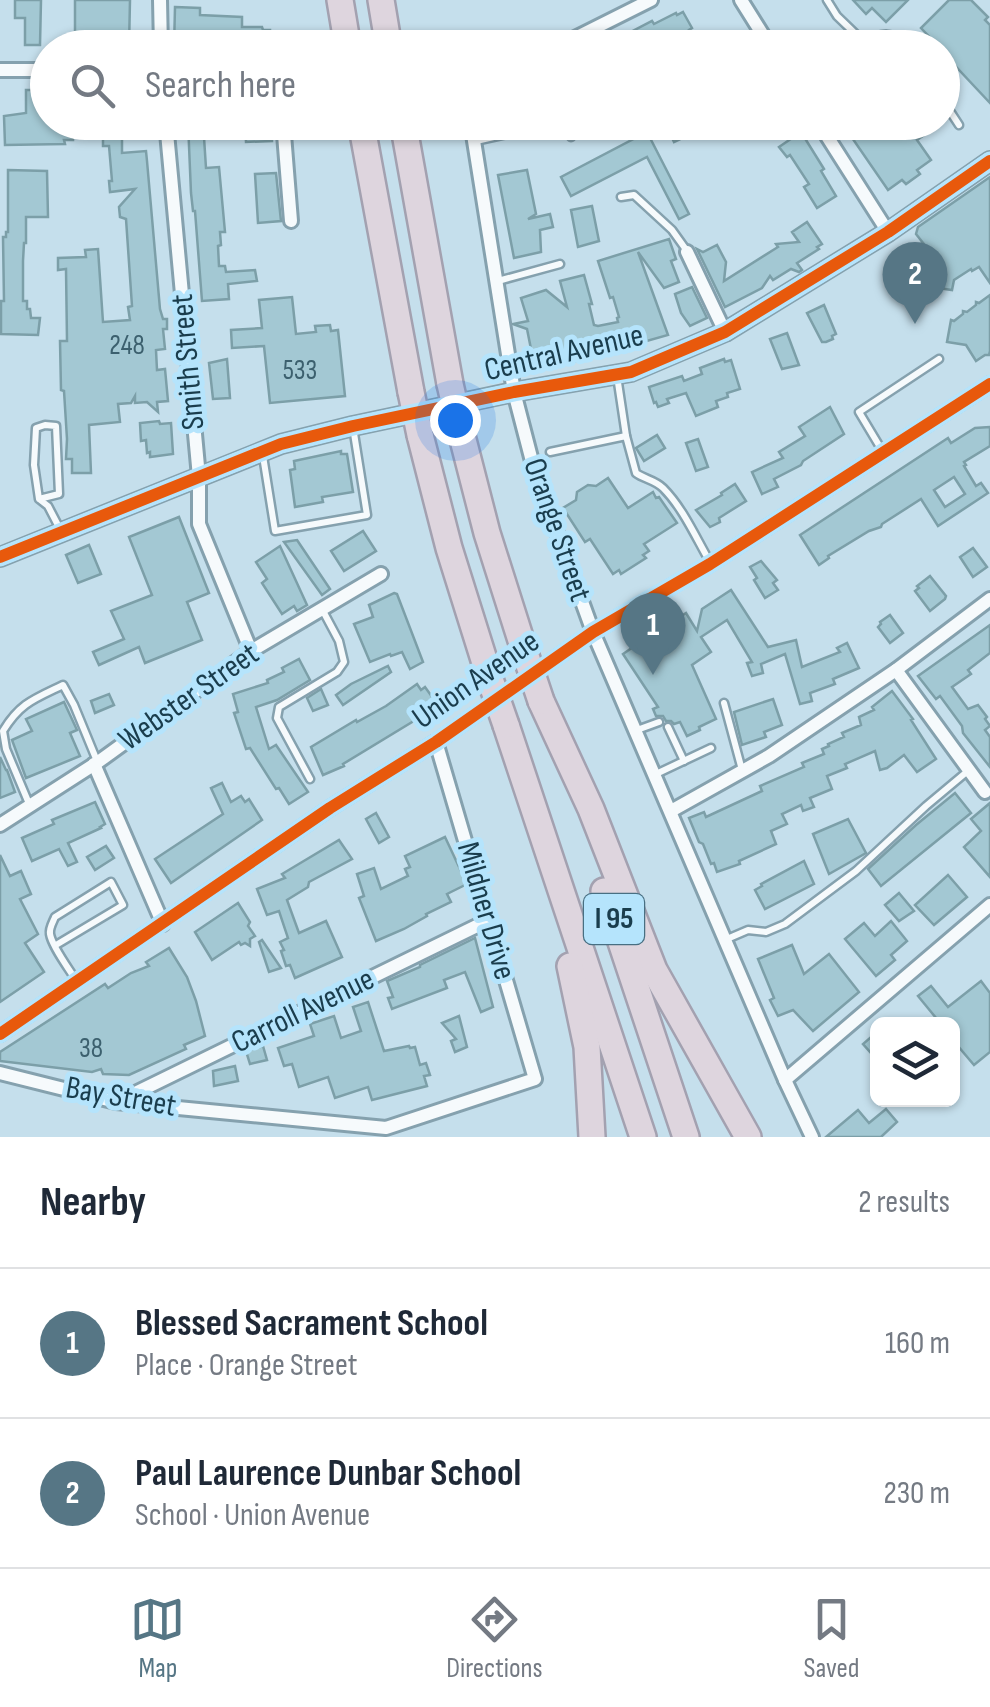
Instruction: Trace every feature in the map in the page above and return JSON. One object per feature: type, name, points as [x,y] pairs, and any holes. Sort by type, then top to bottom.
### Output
[{"type":"highway","points":[[381,0],[386,30]]},
{"type":"highway","points":[[340,4],[345,30]]},
{"type":"highway","name":"I 95","points":[[365,140],[410,392],[450,548],[644,1137]]},
{"type":"highway","name":"I 95","points":[[405,140],[450,384],[487,533],[686,1137]]},
{"type":"highway","points":[[541,701],[592,810],[654,970],[748,1137]]},
{"type":"highway","points":[[506,725],[580,1004],[588,1047],[592,1137]]},
{"type":"street","points":[[160,0],[160,30]]},
{"type":"street","points":[[586,30],[633,3],[652,0]]},
{"type":"street","points":[[741,0],[760,30]]},
{"type":"street","points":[[0,70],[30,70]]},
{"type":"street","name":"Smith Street","points":[[168,140],[199,477],[199,524],[251,651]]},
{"type":"street","points":[[284,140],[291,221]]},
{"type":"street","points":[[829,140],[888,232]]},
{"type":"street","name":"Orange Street","points":[[474,141],[514,392],[534,469],[593,632],[812,1137]]},
{"type":"street","name":"Central Avenue","points":[[0,557],[281,444],[514,392],[631,372],[725,332],[888,232],[990,161]]},
{"type":"street","points":[[688,252],[725,332]]},
{"type":"street","name":"Union Avenue","points":[[0,1034],[593,632],[710,564],[990,384]]},
{"type":"street","name":"Webster Street","points":[[0,825],[96,763],[251,651],[381,574]]},
{"type":"street","points":[[671,811],[769,756],[896,670],[990,599]]},
{"type":"street","points":[[896,670],[986,792]]},
{"type":"street","name":"Mildner Drive","points":[[436,742],[535,1079]]},
{"type":"street","points":[[96,763],[164,924]]},
{"type":"street","points":[[785,1080],[990,905]]},
{"type":"street","name":"Carroll Avenue","points":[[116,1102],[489,920]]},
{"type":"street","name":"Bay Street","points":[[0,1073],[116,1102],[386,1128],[535,1079]]},
{"type":"lane","points":[[826,0],[851,30]]},
{"type":"lane","points":[[474,141],[479,140]]},
{"type":"lane","points":[[620,197],[634,195],[672,230],[688,252]]},
{"type":"lane","points":[[497,281],[560,264]]},
{"type":"lane","points":[[884,453],[859,412],[939,360]]},
{"type":"lane","points":[[617,375],[636,473],[657,483],[672,498],[710,564]]},
{"type":"lane","points":[[39,499],[59,494],[56,426],[36,428],[34,465],[39,499],[48,506],[61,532]]},
{"type":"lane","points":[[262,452],[275,531],[366,515],[353,426]]},
{"type":"lane","points":[[550,452],[626,436]]},
{"type":"lane","points":[[310,780],[277,718],[280,706],[338,672],[344,662],[339,641],[322,610]]},
{"type":"lane","points":[[30,806],[3,740],[3,732],[15,712],[29,702],[63,685],[96,763]]},
{"type":"lane","points":[[724,703],[743,771]]},
{"type":"lane","points":[[636,731],[658,722]]},
{"type":"lane","points":[[668,727],[684,761]]},
{"type":"lane","points":[[655,774],[711,748]]},
{"type":"lane","points":[[726,940],[748,930],[766,932],[786,924],[856,872],[970,770]]},
{"type":"lane","points":[[56,946],[123,905],[111,882],[55,917],[50,934],[56,946],[77,982]]},
{"type":"building","points":[[15,0],[41,0],[40,30],[30,30],[30,45],[25,45],[25,18],[15,18]]},
{"type":"building","points":[[75,0],[130,0],[129,30],[75,30]]},
{"type":"building","points":[[853,0],[908,0],[886,22],[872,8],[866,14]]},
{"type":"building","points":[[949,0],[971,0],[988,17],[985,20],[990,25],[990,103],[960,71],[960,30],[921,28]]},
{"type":"building","points":[[175,7],[200,8],[200,15],[242,17],[242,27],[263,30],[174,30]]},
{"type":"building","points":[[683,12],[692,28],[635,30],[652,21],[654,24]]},
{"type":"building","points":[[26,90],[30,90],[30,140],[64,140],[65,144],[5,145],[4,116],[26,113]]},
{"type":"building","points":[[103,140],[122,140],[122,153],[146,151],[160,309],[163,319],[167,319],[167,329],[163,329],[165,349],[156,350],[157,370],[165,369],[168,401],[157,402],[158,412],[147,402],[135,403],[135,396],[131,403],[118,404],[120,422],[89,425],[91,473],[72,473],[72,459],[66,459],[61,390],[60,341],[67,341],[66,269],[58,270],[58,258],[86,257],[85,250],[98,249],[103,322],[130,320],[128,307],[132,306],[126,219],[120,217],[119,207],[135,189],[110,192],[109,146],[103,146]]},
{"type":"building","points":[[189,140],[204,140],[206,168],[219,167],[225,232],[220,232],[219,266],[225,266],[226,272],[255,270],[257,281],[228,284],[229,299],[202,301]]},
{"type":"building","points":[[632,140],[651,140],[689,214],[679,219],[647,157],[571,196],[561,177]]},
{"type":"building","points":[[789,140],[806,140],[836,196],[817,208],[804,187],[809,184],[790,155],[787,157],[779,147]]},
{"type":"building","points":[[854,140],[917,140],[931,160],[906,184],[902,180],[888,190]]},
{"type":"building","points":[[8,170],[47,171],[48,217],[26,217],[23,261],[23,301],[27,301],[31,318],[40,318],[38,335],[1,334]]},
{"type":"building","points":[[527,170],[536,214],[528,219],[550,214],[553,227],[540,230],[541,252],[514,258],[498,175]]},
{"type":"building","points":[[276,173],[281,221],[258,223],[255,174]]},
{"type":"building","points":[[990,177],[990,283],[979,267],[954,280],[952,290],[931,287],[933,278],[919,263],[921,252],[927,248],[916,234],[918,227]]},
{"type":"building","points":[[592,206],[599,241],[578,247],[571,210]]},
{"type":"building","points":[[807,222],[822,244],[797,263],[802,270],[791,269],[773,280],[770,276],[762,288],[725,307],[697,249],[703,252],[717,245],[726,262],[724,281],[778,247],[776,244],[799,242],[792,232]]},
{"type":"building","points":[[669,239],[676,259],[671,261],[679,282],[664,288],[638,252],[668,335],[536,370],[534,362],[530,363],[527,329],[513,324],[528,321],[521,298],[546,290],[567,307],[560,281],[584,275],[594,325],[618,322],[613,297],[610,298],[598,261]]},
{"type":"building","points":[[692,287],[707,318],[690,326],[675,294]]},
{"type":"building","points":[[990,295],[990,351],[976,361],[966,345],[947,342],[951,320]]},
{"type":"building","points":[[292,297],[296,334],[316,332],[315,326],[330,325],[331,331],[338,330],[345,396],[270,403],[264,346],[232,348],[231,330],[262,328],[259,300]]},
{"type":"building","points":[[824,305],[836,334],[822,342],[807,313]]},
{"type":"building","points":[[787,333],[799,365],[782,369],[770,339]]},
{"type":"building","points":[[227,359],[230,398],[213,399],[209,363]]},
{"type":"building","points":[[731,360],[740,389],[716,401],[718,407],[696,416],[686,393],[667,399],[669,403],[658,407],[654,403],[649,387],[682,376],[684,381],[702,374],[700,368]]},
{"type":"building","points":[[830,407],[844,434],[774,479],[778,487],[762,494],[752,472],[783,458],[779,452],[805,436],[799,427]]},
{"type":"building","points":[[140,423],[171,423],[173,454],[150,457],[146,440],[141,441]]},
{"type":"building","points":[[990,427],[990,446],[964,462],[964,466],[976,486],[981,483],[988,493],[938,526],[921,499],[819,565],[800,535],[948,438],[951,443],[975,428]],"holes":[[[954,477],[965,494],[945,507],[934,490]]]},
{"type":"building","points":[[657,435],[665,448],[644,461],[636,448]]},
{"type":"building","points":[[698,439],[708,467],[696,471],[686,443]]},
{"type":"building","points":[[341,451],[347,454],[353,492],[295,507],[290,470],[295,469],[294,461]]},
{"type":"building","points":[[608,478],[628,508],[653,492],[677,523],[644,544],[649,551],[643,555],[646,558],[621,574],[619,570],[613,574],[563,508],[576,500],[577,492]]},
{"type":"building","points":[[735,484],[746,501],[710,527],[696,510]]},
{"type":"building","points":[[179,517],[209,593],[187,602],[202,640],[145,663],[139,647],[99,665],[93,652],[124,639],[111,611],[152,595],[129,537]]},
{"type":"building","points":[[363,531],[376,551],[344,571],[331,551]]},
{"type":"building","points":[[297,540],[330,589],[322,595],[284,542]]},
{"type":"building","points":[[89,545],[101,574],[78,583],[66,555]]},
{"type":"building","points":[[280,546],[307,605],[297,611],[294,606],[282,614],[262,583],[267,579],[256,562]]},
{"type":"building","points":[[973,548],[987,567],[973,577],[960,557]]},
{"type":"building","points":[[761,561],[777,580],[773,583],[778,590],[765,598],[750,567]]},
{"type":"building","points":[[930,576],[946,596],[930,611],[915,591]]},
{"type":"building","points":[[731,590],[768,647],[796,640],[802,667],[840,652],[837,648],[847,643],[859,668],[833,679],[835,684],[810,693],[812,701],[800,704],[785,654],[761,664],[763,673],[752,676],[747,663],[752,662],[727,620],[701,637],[711,652],[692,665],[716,719],[687,736],[680,722],[674,724],[656,716],[653,709],[658,707],[623,654],[636,645],[639,649],[675,626],[672,622],[686,613],[697,631],[702,609]]},
{"type":"building","points":[[394,593],[423,662],[410,669],[402,652],[370,662],[354,624],[373,617],[369,605]]},
{"type":"building","points":[[890,615],[903,633],[890,643],[878,627]]},
{"type":"building","points":[[990,625],[990,653],[952,687],[968,709],[978,705],[987,717],[990,767],[940,696],[936,699],[918,676]]},
{"type":"building","points":[[299,659],[310,680],[277,700],[256,707],[269,749],[276,745],[308,792],[289,804],[250,748],[246,749],[234,713],[238,712],[233,694],[268,683],[267,680],[284,672],[282,668]]},
{"type":"building","points":[[388,666],[391,672],[343,705],[336,695]]},
{"type":"building","points":[[417,684],[421,690],[425,687],[435,701],[429,708],[344,766],[323,775],[311,747],[386,706]]},
{"type":"building","points":[[321,689],[328,705],[313,711],[307,698]]},
{"type":"building","points":[[892,691],[936,759],[917,772],[904,755],[880,770],[875,751],[845,764],[847,768],[827,776],[832,789],[810,798],[814,807],[803,811],[801,805],[782,814],[787,824],[771,831],[776,844],[717,872],[689,818],[704,812],[706,817],[762,791],[760,786],[804,767],[802,763],[824,754],[822,749],[844,737],[842,733],[861,725],[859,717],[874,710],[872,707]]},
{"type":"building","points":[[109,694],[114,705],[95,713],[91,701]]},
{"type":"building","points":[[773,699],[782,725],[764,732],[766,737],[742,745],[734,712]]},
{"type":"building","points":[[64,702],[77,730],[70,733],[80,756],[26,778],[12,740],[32,731],[26,719]]},
{"type":"building","points":[[0,757],[15,792],[0,798]]},
{"type":"building","points":[[222,783],[231,802],[241,796],[245,802],[249,799],[262,820],[171,883],[155,859],[223,814],[211,788]]},
{"type":"building","points":[[955,793],[971,813],[881,886],[868,869]]},
{"type":"building","points":[[95,802],[105,824],[68,843],[77,862],[68,866],[59,849],[32,861],[22,838]]},
{"type":"building","points":[[990,803],[990,877],[964,847],[981,831],[971,819]]},
{"type":"building","points":[[376,813],[389,837],[379,843],[366,819]]},
{"type":"building","points":[[848,819],[866,853],[829,874],[813,834]]},
{"type":"building","points":[[445,837],[467,884],[447,894],[451,902],[376,941],[359,898],[364,896],[357,874],[374,868],[381,889],[408,876],[405,869],[410,867],[405,856]]},
{"type":"building","points":[[339,840],[352,859],[309,882],[308,887],[287,900],[299,933],[326,921],[342,957],[295,978],[281,951],[284,950],[280,942],[288,938],[279,911],[267,915],[257,889],[285,878],[282,874]]},
{"type":"building","points":[[106,846],[114,858],[95,870],[87,857]]},
{"type":"building","points":[[0,855],[10,876],[21,871],[31,894],[20,899],[38,934],[25,943],[44,972],[0,1002]]},
{"type":"building","points":[[804,861],[814,884],[765,909],[755,890]]},
{"type":"building","points":[[948,875],[967,897],[934,925],[915,905]]},
{"type":"building","points":[[899,893],[914,911],[899,921],[885,905]]},
{"type":"building","points":[[238,903],[255,936],[250,939],[250,946],[239,942],[212,960],[195,932]]},
{"type":"building","points":[[891,921],[907,941],[891,955],[895,960],[876,976],[845,939],[864,923],[875,936]]},
{"type":"building","points":[[475,938],[493,1007],[481,1012],[465,972],[444,980],[447,988],[392,1009],[388,998],[393,997],[387,981]]},
{"type":"building","points":[[262,940],[281,968],[269,972],[259,942]]},
{"type":"building","points":[[792,945],[804,974],[829,954],[859,992],[813,1031],[793,1010],[778,1016],[758,959]]},
{"type":"building","points":[[169,948],[187,977],[205,1036],[184,1045],[186,1049],[129,1075],[0,1061],[0,1052],[105,984],[108,988],[149,966],[146,962]]},
{"type":"building","points":[[981,981],[990,993],[990,1052],[974,1065],[960,1048],[960,1017],[935,1017],[918,996],[931,986],[948,1007]]},
{"type":"building","points":[[368,1002],[384,1051],[415,1047],[420,1065],[426,1063],[430,1075],[424,1076],[427,1086],[372,1100],[368,1087],[335,1098],[328,1077],[299,1087],[292,1064],[284,1066],[278,1048],[314,1036],[310,1024],[334,1016],[341,1038],[361,1031],[353,1007]]},
{"type":"building","points":[[459,1016],[467,1047],[455,1052],[451,1041],[456,1039],[442,1023]]},
{"type":"building","points":[[263,1046],[267,1060],[250,1064],[246,1051]]},
{"type":"building","points":[[235,1066],[238,1081],[214,1086],[213,1071]]},
{"type":"building","points":[[886,1109],[897,1122],[881,1137],[826,1137],[858,1110],[869,1123]]},
{"type":"cycle path","points":[[0,557],[281,444],[514,392],[631,372],[725,332],[888,232],[990,161]]},
{"type":"cycle path","points":[[0,1034],[593,632],[710,564],[990,384]]},
{"type":"place","name":"Paul Laurence Dunbar School","points":[[915,324]]},
{"type":"place","name":"Blessed Sacrament School","points":[[653,675]]}]
